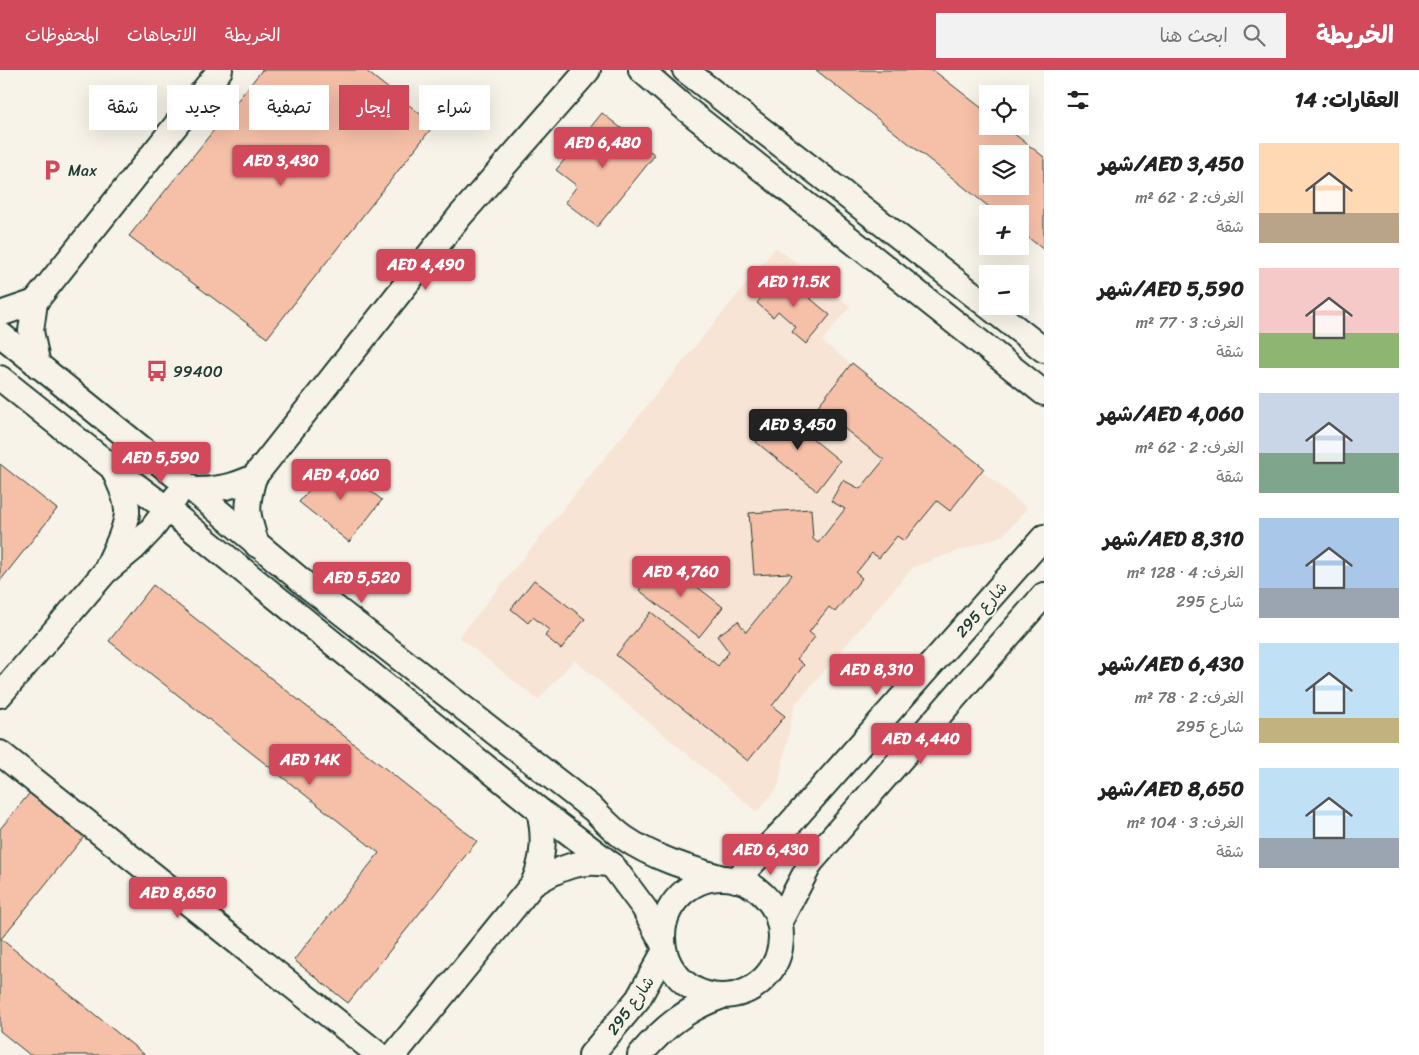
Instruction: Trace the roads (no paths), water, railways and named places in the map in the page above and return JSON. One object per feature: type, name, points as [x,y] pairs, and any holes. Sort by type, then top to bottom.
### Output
[{"type":"street","points":[[38,366],[31,330],[36,302],[220,70]]},
{"type":"street","points":[[257,545],[249,520],[247,500],[254,477],[460,216],[588,70]]},
{"type":"street","points":[[685,70],[979,299]]},
{"type":"street","points":[[648,72],[686,109],[1044,393]]},
{"type":"street","points":[[0,314],[36,302]]},
{"type":"street","points":[[999,315],[1044,350]]},
{"type":"street","points":[[0,334],[190,487],[257,545],[594,810],[622,836],[650,854],[680,866],[751,886],[764,895],[773,908],[779,923],[781,941],[777,959],[768,974],[754,987],[738,994],[720,996],[701,993],[684,984],[672,969],[644,908],[612,865],[539,810],[166,508],[0,378]]},
{"type":"street","points":[[106,572],[121,535],[127,512],[122,490],[113,468]]},
{"type":"street","points":[[0,695],[106,572],[134,548],[166,508],[190,487],[218,490],[254,477]]},
{"type":"street","name":"شارع 295","points":[[730,879],[788,826],[1044,537]]},
{"type":"street","points":[[779,923],[811,862],[1044,596]]},
{"type":"street","points":[[0,753],[379,1055]]},
{"type":"street","points":[[394,1055],[533,884],[539,870],[544,843],[544,831],[539,810]]},
{"type":"street","points":[[533,884],[563,867],[576,863],[594,862],[612,865]]},
{"type":"street","points":[[663,948],[663,928],[669,912],[678,898],[691,887],[706,880],[730,879]]},
{"type":"street","name":"شارع 295","points":[[591,1055],[638,999],[663,948]]},
{"type":"street","points":[[640,1055],[665,1028],[682,1015],[700,1004],[720,996]]},
{"type":"place","name":"Max","points":[[52,170]]},
{"type":"place","name":"99400","points":[[157,371]]}]
